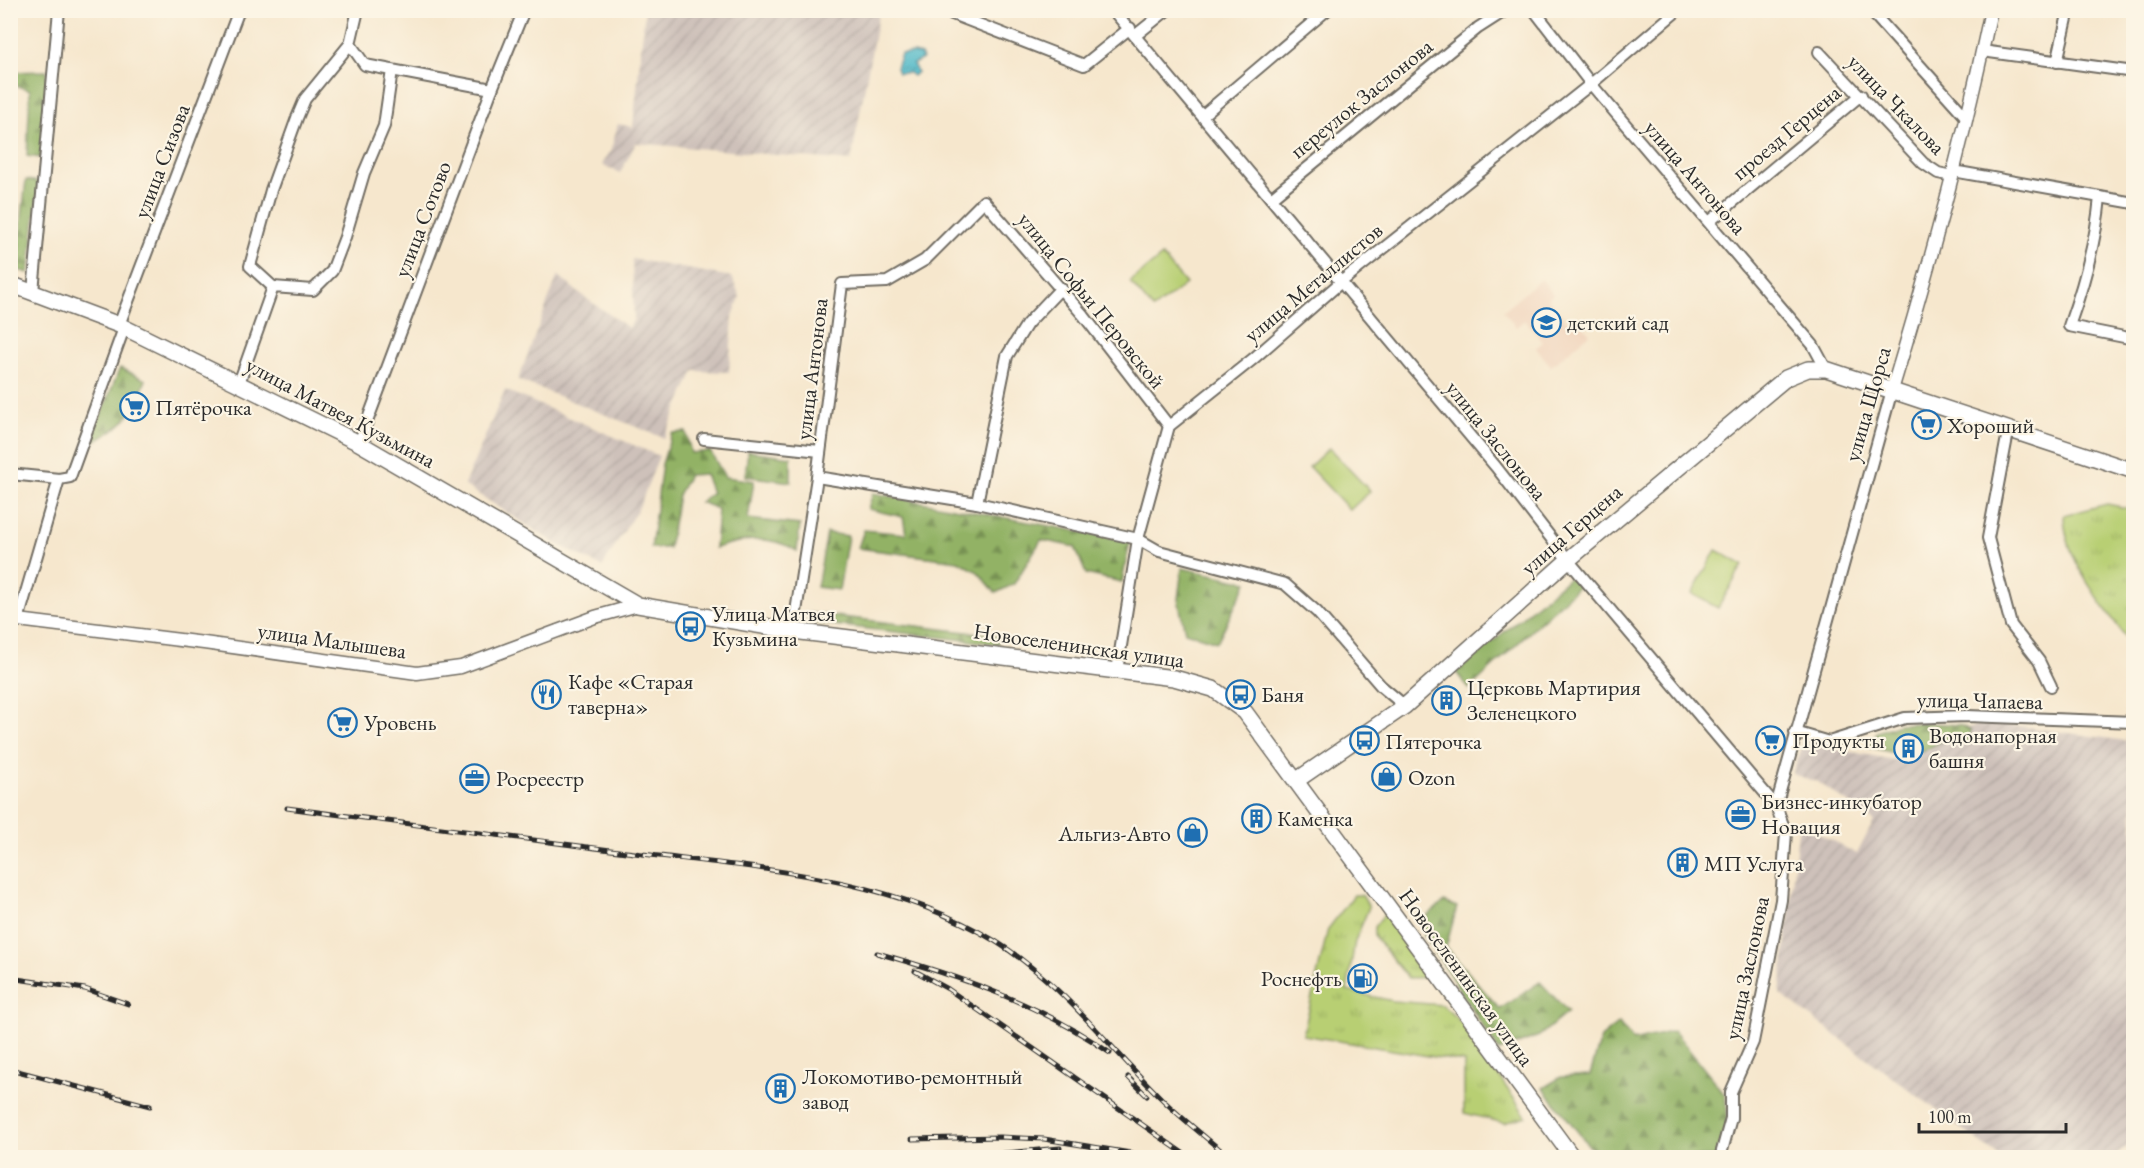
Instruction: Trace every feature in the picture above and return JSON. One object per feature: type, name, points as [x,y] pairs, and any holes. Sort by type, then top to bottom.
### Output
[{"type":"main road","name":"улица Матвея Кузьмина","points":[[10,284],[122,326],[359,443],[638,605]]},
{"type":"main road","name":"улица Герцена","points":[[1297,780],[1405,706],[1568,560],[1786,378],[1808,369],[1826,369],[2008,432],[2133,471]]},
{"type":"main road","name":"Новоселенинская улица","points":[[638,605],[793,631],[1174,678],[1213,689],[1245,712],[1573,1158]]},
{"type":"street","points":[[33,292],[59,10]]},
{"type":"street","name":"улица Сизова","points":[[59,479],[70,477],[122,326],[239,10]]},
{"type":"street","points":[[358,10],[350,44],[305,99],[271,190],[250,266],[273,287],[313,290],[332,271],[356,206],[364,173],[384,126],[392,70]]},
{"type":"street","name":"улица Сотово","points":[[359,443],[524,10]]},
{"type":"street","points":[[942,10],[1084,65],[1167,10]]},
{"type":"street","name":"улица Заслонова","points":[[1113,10],[1496,467],[1568,560],[1776,806],[1786,833],[1781,900],[1753,1042],[1731,1092],[1731,1118],[1720,1158]]},
{"type":"street","points":[[1203,115],[1327,10]]},
{"type":"street","name":"переулок Заслонова","points":[[1271,198],[1456,45],[1506,10]]},
{"type":"street","name":"улица Антонова","points":[[1534,10],[1591,84],[1813,345],[1826,369]]},
{"type":"street","name":"улица Металлистов","points":[[1169,426],[1253,359],[1341,282],[1591,84],[1678,10]]},
{"type":"street","name":"улица Чкалова","points":[[1870,10],[1967,118]]},
{"type":"street","name":"улица Щорса","points":[[1776,806],[1892,390],[1922,294],[1967,118],[1991,10]]},
{"type":"street","points":[[2057,62],[2069,10]]},
{"type":"street","points":[[350,44],[365,65],[492,89]]},
{"type":"street","points":[[1982,51],[2133,72]]},
{"type":"street","name":"улица Чкалова","points":[[1820,52],[1923,163],[1938,173],[2133,203]]},
{"type":"street","name":"проезд Герцена","points":[[1709,222],[1861,95]]},
{"type":"street","points":[[2100,197],[2098,227],[2083,285],[2069,326],[2133,339]]},
{"type":"street","name":"улица Антонова","points":[[793,631],[817,477],[842,284],[887,282],[925,261],[984,201]]},
{"type":"street","name":"улица Софьи Перовской","points":[[984,201],[1061,288],[1169,426]]},
{"type":"street","points":[[239,383],[273,287]]},
{"type":"street","points":[[976,503],[1007,356],[1027,324],[1061,288]]},
{"type":"street","points":[[1117,671],[1138,539],[1169,426]]},
{"type":"street","points":[[2008,432],[1988,538],[2011,625],[2038,661],[2051,686]]},
{"type":"street","points":[[704,439],[820,451]]},
{"type":"street","points":[[10,474],[59,479],[14,620]]},
{"type":"street","points":[[817,477],[976,503],[1138,539],[1159,551],[1285,584],[1317,612],[1380,686],[1405,706]]},
{"type":"street","name":"улица Малышева","points":[[14,620],[417,673],[461,667],[595,617],[638,605]]},
{"type":"street","name":"улица Чапаева","points":[[1795,732],[1829,742],[1905,718],[1966,717],[2133,722]]},
{"type":"shaded area","points":[[645,11],[879,11],[851,161],[636,143],[620,173],[602,165],[611,150],[618,124],[633,127]]},
{"type":"shaded area","points":[[632,259],[732,277],[740,297],[733,316],[729,372],[694,371],[664,438],[518,380],[558,275],[580,294],[629,328],[634,319]]},
{"type":"shaded area","name":"детский сад","points":[[1541,279],[1553,294],[1548,299],[1568,323],[1576,317],[1590,334],[1551,366],[1536,348],[1543,342],[1525,320],[1516,327],[1503,311]]},
{"type":"shaded area","points":[[505,390],[659,456],[640,505],[602,567],[555,543],[464,485]]},
{"type":"shaded area","points":[[1989,722],[2126,741],[2128,727],[2133,728],[2133,1143],[2113,1157],[2000,1157],[1780,994],[1799,823],[1857,854],[1874,821],[1818,782],[1792,774],[1804,743],[1900,761],[1938,737]]},
{"type":"green space","points":[[47,71],[41,158],[27,156],[30,90],[11,84],[11,72]]},
{"type":"green space","points":[[26,180],[39,182],[29,273],[11,268],[10,250],[18,252]]},
{"type":"green space","points":[[1162,256],[1186,284],[1153,309],[1130,282]]},
{"type":"green space","points":[[120,368],[146,380],[131,412],[119,426],[89,444]]},
{"type":"green space","points":[[686,432],[691,453],[710,451],[725,477],[754,481],[748,519],[800,525],[797,551],[767,540],[736,542],[715,548],[718,509],[700,502],[712,493],[705,474],[689,475],[678,495],[669,548],[651,548],[662,464],[672,433]]},
{"type":"green space","points":[[1329,448],[1370,491],[1350,510],[1309,467]]},
{"type":"green space","points":[[748,451],[791,457],[791,482],[745,476]]},
{"type":"green space","points":[[873,493],[1130,541],[1122,582],[1086,574],[1075,547],[1041,540],[1014,584],[996,593],[978,572],[958,561],[858,548],[864,530],[906,534],[903,517],[868,509]]},
{"type":"green space","points":[[2107,504],[2131,509],[2133,522],[2133,648],[2079,569],[2066,533],[2064,515]]},
{"type":"green space","points":[[827,533],[848,536],[839,590],[817,587]]},
{"type":"green space","points":[[1716,550],[1743,565],[1718,608],[1692,594]]},
{"type":"green space","points":[[1182,568],[1247,582],[1217,642],[1185,632],[1178,599]]},
{"type":"green space","points":[[1571,576],[1579,586],[1469,689],[1456,672]]},
{"type":"green space","points":[[809,613],[999,636],[998,644],[808,622]]},
{"type":"green space","points":[[1899,724],[1959,725],[1970,730],[1969,742],[1945,739],[1922,752],[1916,740],[1906,738],[1899,740],[1896,747],[1899,754],[1869,747],[1877,732]]},
{"type":"green space","points":[[1354,895],[1362,895],[1369,907],[1355,941],[1347,991],[1393,1001],[1442,1005],[1463,1024],[1526,1116],[1504,1123],[1464,1113],[1464,1062],[1303,1035],[1328,929]]},
{"type":"green space","points":[[1444,902],[1457,907],[1446,947],[1500,1009],[1540,982],[1568,1012],[1539,1036],[1499,1051],[1424,935],[1423,919]]},
{"type":"green space","points":[[1387,911],[1435,977],[1408,978],[1374,936],[1374,927]]},
{"type":"green space","points":[[1619,1023],[1633,1041],[1674,1031],[1725,1095],[1728,1118],[1716,1157],[1598,1157],[1543,1088],[1561,1077],[1590,1075],[1601,1038]]},
{"type":"water","points":[[901,54],[921,55],[923,59],[913,64],[917,72],[913,76],[909,73],[898,73],[896,68]]},
{"type":"railway","points":[[287,808],[816,877],[908,901],[952,919],[995,941],[1019,957],[1083,1015],[1170,1107],[1230,1158]]},
{"type":"railway","points":[[877,953],[998,993],[1056,1020],[1110,1053]]},
{"type":"railway","points":[[915,971],[948,989],[1190,1158]]},
{"type":"railway","points":[[10,978],[85,989],[128,1004]]},
{"type":"railway","points":[[10,1069],[150,1106]]},
{"type":"railway","points":[[1128,1077],[1147,1096]]},
{"type":"railway","points":[[912,1139],[1000,1137],[1044,1139],[1137,1154]]},
{"type":"railway","points":[[952,1158],[1060,1148]]},
{"type":"place","name":"детский сад","points":[[1546,322]]},
{"type":"place","name":"Пятёрочка","points":[[134,407]]},
{"type":"place","name":"Хороший","points":[[1926,425]]},
{"type":"place","name":"Улица Матвея Кузьмина","points":[[691,626]]},
{"type":"place","name":"Кафе «Старая таверна»","points":[[547,694]]},
{"type":"place","name":"Баня","points":[[1240,694]]},
{"type":"place","name":"Церковь Мартирия Зеленецкого","points":[[1446,700]]},
{"type":"place","name":"Уровень","points":[[343,722]]},
{"type":"place","name":"Продукты","points":[[1771,740]]},
{"type":"place","name":"Пятерочка","points":[[1364,741]]},
{"type":"place","name":"Водонапорная башня","points":[[1908,748]]},
{"type":"place","name":"Ozon","points":[[1387,777]]},
{"type":"place","name":"Росреестр","points":[[475,778]]},
{"type":"place","name":"Бизнес-инкубатор Новация","points":[[1740,814]]},
{"type":"place","name":"Каменка","points":[[1256,818]]},
{"type":"place","name":"Альгиз-Авто","points":[[1192,833]]},
{"type":"place","name":"МП Услуга","points":[[1683,863]]},
{"type":"place","name":"Роснефть","points":[[1363,978]]},
{"type":"place","name":"Локомотиво-ремонтный завод","points":[[781,1089]]}]
